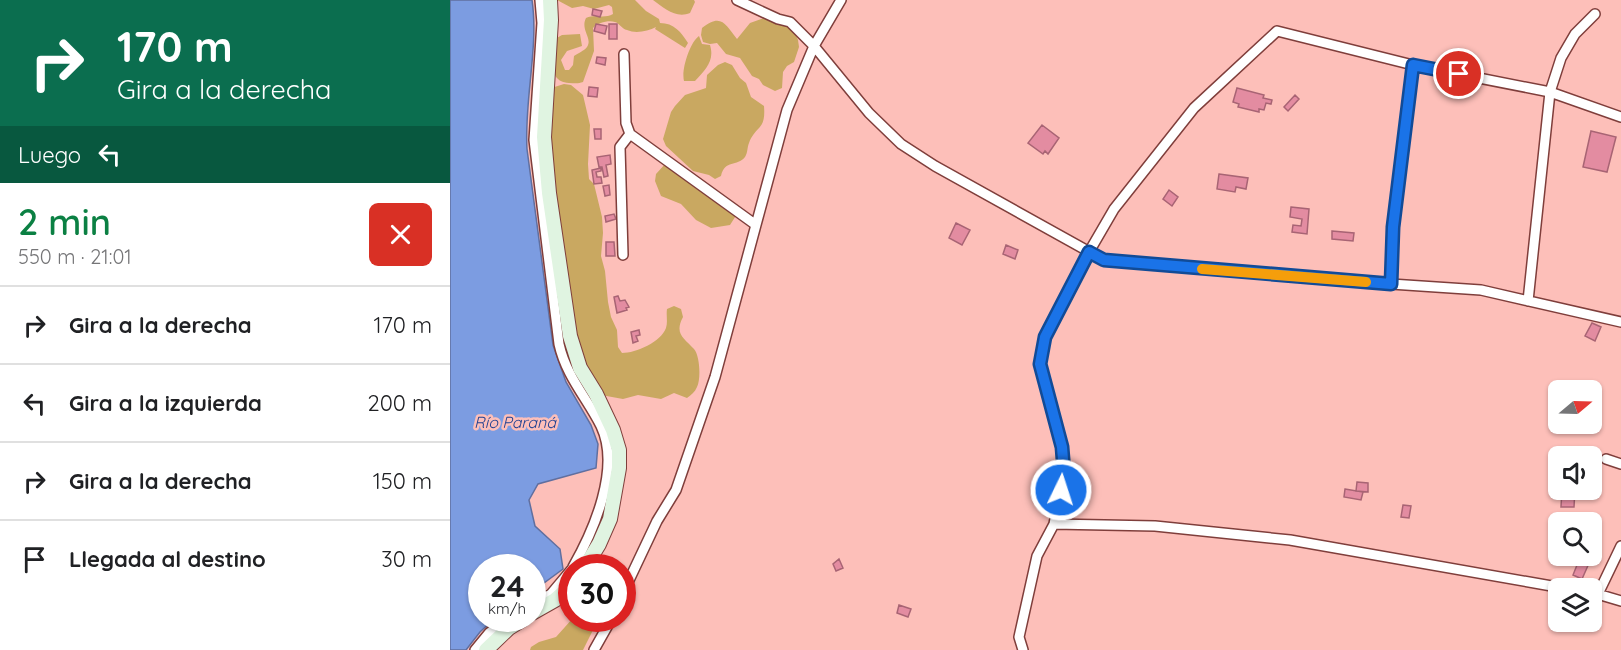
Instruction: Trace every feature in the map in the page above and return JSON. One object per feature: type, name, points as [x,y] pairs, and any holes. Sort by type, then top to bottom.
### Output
[{"type":"main road","points":[[550,0],[551,20],[544,137],[549,193],[570,336],[580,368],[596,394],[613,430],[619,450],[619,468],[610,519],[593,554]]},
{"type":"main road","points":[[486,650],[505,632]]},
{"type":"street","points":[[540,0],[542,23],[534,140],[559,345],[569,374],[602,428],[607,454],[604,489],[599,510],[580,554]]},
{"type":"street","points":[[737,0],[778,19],[790,22],[814,46],[869,113],[901,144],[935,166],[1104,260],[1481,290],[1621,322]]},
{"type":"street","points":[[636,565],[657,521],[676,490],[715,377],[787,110],[814,46],[841,0]]},
{"type":"street","points":[[1528,301],[1550,92],[1561,57],[1575,34],[1595,14]]},
{"type":"street","points":[[1023,650],[1019,637],[1037,556],[1054,524],[1064,472],[1062,447],[1040,364],[1045,337],[1114,209],[1194,108],[1277,31],[1413,65],[1550,92],[1621,117]]},
{"type":"street","points":[[624,54],[626,123],[630,134],[756,225]]},
{"type":"street","points":[[1391,284],[1393,227],[1413,65]]},
{"type":"street","points":[[623,255],[620,147],[630,134]]},
{"type":"street","points":[[1606,459],[1621,464]]},
{"type":"street","points":[[1054,524],[1155,526],[1290,540],[1548,585]]},
{"type":"street","points":[[1602,580],[1621,546]]},
{"type":"street","points":[[546,597],[558,587]]},
{"type":"street","points":[[1602,595],[1621,601]]},
{"type":"street","points":[[474,650],[490,632]]},
{"type":"street","points":[[594,650],[604,632]]},
{"type":"shaded area","points":[[557,0],[635,0],[659,19],[660,23],[677,29],[688,43],[685,48],[655,29],[656,27],[634,32],[615,22],[603,22],[593,28],[594,51],[583,82],[562,81],[557,78],[553,67],[555,39],[562,35],[580,34],[582,46],[567,51],[561,60],[565,70],[569,70],[573,65],[574,56],[588,44],[589,40],[584,26],[586,18],[613,14],[612,7],[609,5],[594,9],[583,6],[572,8]]},
{"type":"shaded area","points":[[653,0],[694,0],[695,2],[690,13],[680,15],[670,12]]},
{"type":"shaded area","points":[[764,18],[786,23],[798,40],[799,47],[794,62],[783,72],[782,88],[775,91],[752,76],[740,58],[726,54],[717,43],[703,42],[701,35],[702,28],[709,23],[719,21],[737,39],[750,23]]},
{"type":"shaded area","points":[[699,36],[702,44],[710,45],[710,61],[695,81],[684,81],[687,57],[692,44]]},
{"type":"shaded area","points":[[725,62],[732,65],[746,83],[751,97],[764,106],[764,114],[762,124],[752,137],[745,157],[725,167],[721,176],[715,179],[693,171],[666,146],[663,139],[675,106],[685,95],[706,88],[707,75]]},
{"type":"shaded area","points":[[564,84],[571,85],[583,95],[590,125],[589,179],[594,184],[602,217],[601,256],[611,317],[617,330],[618,347],[622,353],[628,353],[654,342],[666,328],[667,309],[674,306],[681,309],[683,317],[680,332],[696,352],[699,368],[697,387],[687,398],[674,393],[661,399],[638,395],[623,399],[601,395],[573,347],[542,91]]},
{"type":"shaded area","points":[[666,163],[737,214],[730,225],[711,228],[696,220],[681,204],[661,196],[655,181],[656,174]]},
{"type":"shaded area","points":[[560,632],[592,632],[583,650],[530,650],[539,642],[556,637]]},
{"type":"water","name":"Río Paraná","points":[[450,0],[532,0],[534,36],[527,149],[553,345],[566,382],[591,425],[598,444],[596,468],[538,484],[529,500],[535,526],[560,549],[558,573],[546,581],[546,554],[468,554],[468,632],[480,632],[466,650],[450,650]]},
{"type":"building","points":[[593,9],[602,11],[600,17],[592,15]]},
{"type":"building","points":[[596,24],[607,26],[605,34],[594,31]]},
{"type":"building","points":[[609,24],[617,24],[617,39],[609,39]]},
{"type":"building","points":[[597,57],[606,58],[605,65],[596,63]]},
{"type":"building","points":[[589,87],[598,88],[597,97],[588,96]]},
{"type":"building","points":[[1237,88],[1264,95],[1263,98],[1272,100],[1271,104],[1266,103],[1264,110],[1259,109],[1259,112],[1238,107],[1239,104],[1233,102]]},
{"type":"building","points":[[1295,95],[1299,99],[1288,111],[1284,107]]},
{"type":"building","points":[[1042,125],[1059,138],[1048,154],[1045,151],[1043,154],[1028,143]]},
{"type":"building","points":[[594,129],[601,129],[601,139],[595,139]]},
{"type":"building","points":[[1591,131],[1616,137],[1607,172],[1583,167]]},
{"type":"building","points":[[610,155],[611,164],[606,165],[608,176],[604,177],[597,157]]},
{"type":"building","points":[[601,168],[601,171],[596,172],[597,177],[601,177],[602,183],[594,184],[592,170]]},
{"type":"building","points":[[1219,174],[1248,178],[1246,189],[1236,187],[1235,192],[1217,189]]},
{"type":"building","points":[[609,185],[610,195],[605,196],[603,186]]},
{"type":"building","points":[[1169,190],[1178,197],[1172,206],[1163,199]]},
{"type":"building","points":[[1291,207],[1309,209],[1307,234],[1292,232],[1293,225],[1301,226],[1302,219],[1290,217]]},
{"type":"building","points":[[614,214],[616,219],[606,222],[605,216]]},
{"type":"building","points":[[956,223],[970,230],[962,245],[949,238]]},
{"type":"building","points":[[1332,231],[1354,233],[1353,241],[1332,239]]},
{"type":"building","points":[[606,242],[614,242],[615,256],[606,256]]},
{"type":"building","points":[[1006,245],[1018,250],[1015,259],[1003,254]]},
{"type":"building","points":[[618,296],[620,301],[625,300],[629,307],[617,313],[614,297]]},
{"type":"building","points":[[1592,323],[1601,327],[1595,341],[1585,336]]},
{"type":"building","points":[[639,330],[640,335],[636,336],[638,341],[633,343],[631,332]]},
{"type":"building","points":[[1357,482],[1368,483],[1368,492],[1356,491]]},
{"type":"building","points":[[1345,489],[1363,492],[1361,500],[1344,497]]},
{"type":"building","points":[[1561,500],[1574,500],[1574,507],[1561,507]]},
{"type":"building","points":[[1403,505],[1411,506],[1409,518],[1401,517]]},
{"type":"building","points":[[839,559],[843,568],[836,571],[833,564]]},
{"type":"building","points":[[1577,566],[1588,566],[1582,578],[1573,575]]},
{"type":"building","points":[[899,605],[911,609],[908,617],[897,613]]},
{"type":"slow traffic","points":[[1202,269],[1366,282]]},
{"type":"route","points":[[1061,490],[1064,472],[1062,447],[1040,364],[1045,337],[1089,252],[1104,260],[1141,264],[1391,284],[1393,227],[1413,65],[1459,74]]}]
